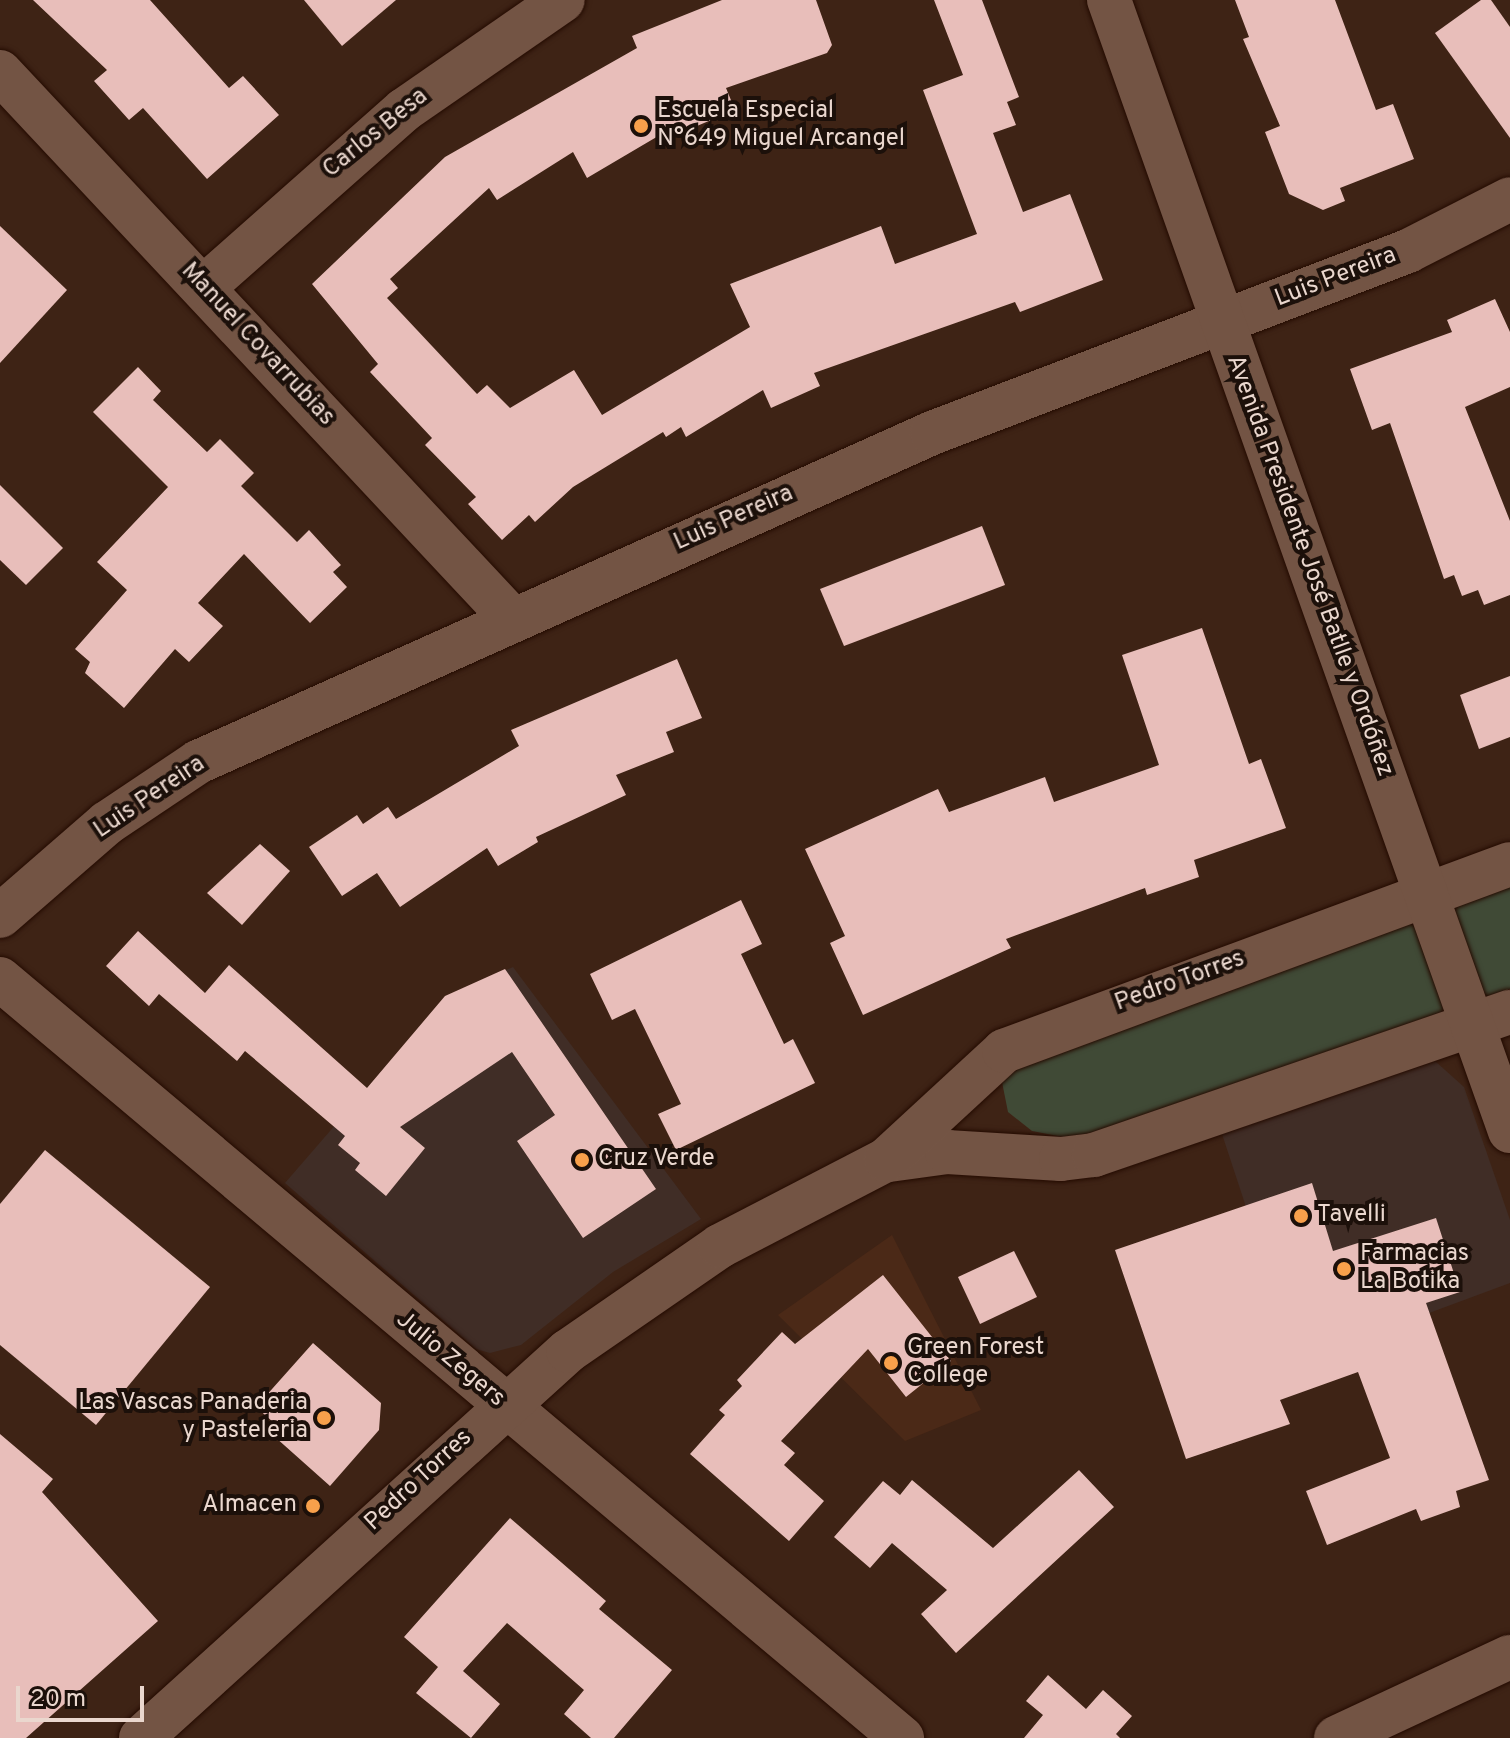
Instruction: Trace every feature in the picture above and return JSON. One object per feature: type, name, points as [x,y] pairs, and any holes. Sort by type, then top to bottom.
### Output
[{"type":"street","name":"Carlos Besa","points":[[204,287],[404,110],[563,0]]},
{"type":"street","name":"Avenida Presidente José Batlle y Ordóñez","points":[[1109,0],[1219,323],[1429,893],[1491,1018],[1510,1131]]},
{"type":"street","name":"Manuel Covarrubias","points":[[0,72],[512,619]]},
{"type":"street","name":"Luis Pereira","points":[[0,916],[107,823],[198,762],[932,433],[1408,251],[1510,199]]},
{"type":"street","name":"Pedro Torres","points":[[141,1738],[502,1404],[636,1301],[720,1246],[886,1160],[987,1067],[1019,1042],[1510,864]]},
{"type":"street","name":"Julio Zegers","points":[[0,979],[902,1738]]},
{"type":"street","name":"Pedro Torres","points":[[886,1160],[947,1152],[1008,1156],[1094,1155],[1491,1018]]},
{"type":"street","points":[[987,1067],[978,1101],[980,1119],[1008,1156]]},
{"type":"street","points":[[1336,1738],[1510,1657]]},
{"type":"shaded area","points":[[513,967],[701,1219],[613,1272],[521,1345],[490,1353],[476,1349],[285,1183],[446,997]]},
{"type":"shaded area","points":[[1435,1061],[1464,1087],[1510,1220],[1510,1283],[1297,1362],[1222,1134]]},
{"type":"shaded area","name":"Green Forest College","points":[[892,1235],[981,1410],[905,1441],[778,1315]]},
{"type":"green space","points":[[1510,878],[1510,989],[1093,1133],[1063,1137],[1032,1131],[1008,1112],[1002,1082],[1027,1055]]},
{"type":"building","points":[[33,0],[150,0],[229,88],[243,76],[279,115],[207,179],[143,108],[129,120],[94,81],[107,70]]},
{"type":"building","points":[[304,0],[396,0],[342,46]]},
{"type":"building","points":[[722,0],[816,0],[832,45],[827,53],[726,88],[735,110],[685,131],[682,122],[587,178],[573,152],[497,200],[489,188],[390,279],[398,288],[387,298],[477,394],[487,385],[510,408],[574,370],[602,415],[750,327],[730,284],[881,226],[895,264],[977,234],[923,90],[963,75],[934,0],[982,0],[1019,97],[1007,102],[1016,125],[993,133],[1023,212],[1070,194],[1103,280],[1020,312],[1015,302],[814,373],[820,386],[771,408],[763,390],[686,437],[681,427],[666,437],[663,432],[573,487],[535,522],[529,515],[502,540],[468,504],[476,497],[425,445],[432,438],[370,372],[378,364],[312,284],[445,157],[637,48],[632,36]]},
{"type":"building","points":[[1235,0],[1335,0],[1376,110],[1393,104],[1414,159],[1340,188],[1345,201],[1323,210],[1289,194],[1265,132],[1280,126],[1243,39],[1249,37]]},
{"type":"building","points":[[1481,0],[1491,0],[1510,27],[1510,138],[1435,33]]},
{"type":"building","points":[[0,226],[67,290],[0,363]]},
{"type":"building","points":[[1495,299],[1510,332],[1510,387],[1465,407],[1510,521],[1510,595],[1484,605],[1478,590],[1462,596],[1454,575],[1444,579],[1390,423],[1372,430],[1350,369],[1452,332],[1447,320]]},
{"type":"building","points":[[138,367],[161,391],[153,400],[207,452],[220,439],[254,473],[241,486],[297,542],[309,530],[341,565],[333,572],[347,587],[310,623],[244,554],[198,603],[223,626],[189,662],[175,649],[124,708],[85,673],[90,662],[75,649],[127,590],[97,562],[168,487],[93,412]]},
{"type":"building","points":[[0,485],[63,548],[26,585],[0,560]]},
{"type":"building","points":[[982,526],[1005,585],[844,646],[820,589]]},
{"type":"building","points":[[1202,628],[1249,764],[1261,759],[1286,828],[1194,860],[1199,877],[1147,895],[1145,888],[1006,939],[1011,948],[863,1015],[830,943],[845,936],[805,849],[938,789],[949,812],[1045,777],[1054,802],[1159,765],[1122,655]]},
{"type":"building","points":[[677,659],[702,718],[666,732],[674,752],[616,775],[626,795],[536,837],[538,842],[498,866],[487,848],[400,907],[377,873],[342,896],[309,847],[357,815],[363,824],[388,807],[396,819],[519,746],[511,730]]},
{"type":"building","points":[[1510,676],[1510,737],[1479,749],[1460,695]]},
{"type":"building","points":[[260,844],[290,871],[242,925],[207,893]]},
{"type":"building","points":[[741,900],[762,944],[741,954],[784,1044],[793,1039],[815,1083],[676,1150],[658,1114],[681,1104],[635,1009],[612,1020],[590,974]]},
{"type":"building","points":[[138,931],[205,993],[229,965],[367,1088],[445,996],[505,969],[656,1189],[583,1238],[517,1141],[555,1115],[512,1052],[400,1127],[425,1148],[386,1196],[355,1170],[360,1163],[338,1145],[345,1136],[245,1051],[237,1061],[159,994],[149,1006],[106,966]]},
{"type":"building","points":[[45,1150],[210,1287],[96,1425],[0,1345],[0,1204]]},
{"type":"building","points":[[1312,1183],[1333,1251],[1436,1218],[1460,1292],[1426,1303],[1489,1480],[1456,1491],[1460,1507],[1421,1521],[1416,1509],[1327,1545],[1306,1491],[1390,1458],[1358,1372],[1280,1400],[1290,1424],[1186,1459],[1115,1250]]},
{"type":"building","points":[[1014,1251],[1037,1297],[980,1324],[958,1277]]},
{"type":"building","points":[[883,1275],[951,1361],[906,1397],[868,1349],[781,1441],[795,1453],[784,1465],[824,1501],[789,1541],[690,1454],[725,1415],[719,1410],[742,1386],[737,1380],[782,1332],[795,1344]]},
{"type":"building","name":"Las Vascas Panaderia y Pasteleria","points":[[313,1343],[381,1403],[379,1430],[330,1486],[275,1437],[282,1430],[256,1407]]},
{"type":"building","points":[[0,1434],[53,1479],[42,1492],[158,1621],[26,1738],[0,1738]]},
{"type":"building","points":[[1079,1470],[1114,1507],[956,1653],[921,1614],[947,1590],[892,1543],[870,1568],[834,1537],[883,1481],[900,1495],[912,1480],[993,1548]]},
{"type":"building","points":[[510,1518],[606,1601],[599,1609],[672,1670],[614,1738],[591,1738],[564,1714],[584,1690],[507,1623],[463,1671],[500,1704],[471,1738],[416,1693],[438,1667],[404,1637]]},
{"type":"building","points":[[1048,1675],[1086,1709],[1103,1690],[1132,1716],[1116,1734],[1120,1738],[1024,1738],[1043,1715],[1026,1701]]},
{"type":"place","name":"Escuela Especial N°649 Miguel Arcangel","points":[[641,126]]},
{"type":"place","name":"Cruz Verde","points":[[582,1160]]},
{"type":"place","name":"Tavelli","points":[[1301,1216]]},
{"type":"place","name":"Farmacias La Botika","points":[[1344,1269]]},
{"type":"place","name":"Green Forest College","points":[[891,1363]]},
{"type":"place","name":"Las Vascas Panaderia y Pasteleria","points":[[324,1418]]},
{"type":"place","name":"Almacen","points":[[313,1506]]}]
